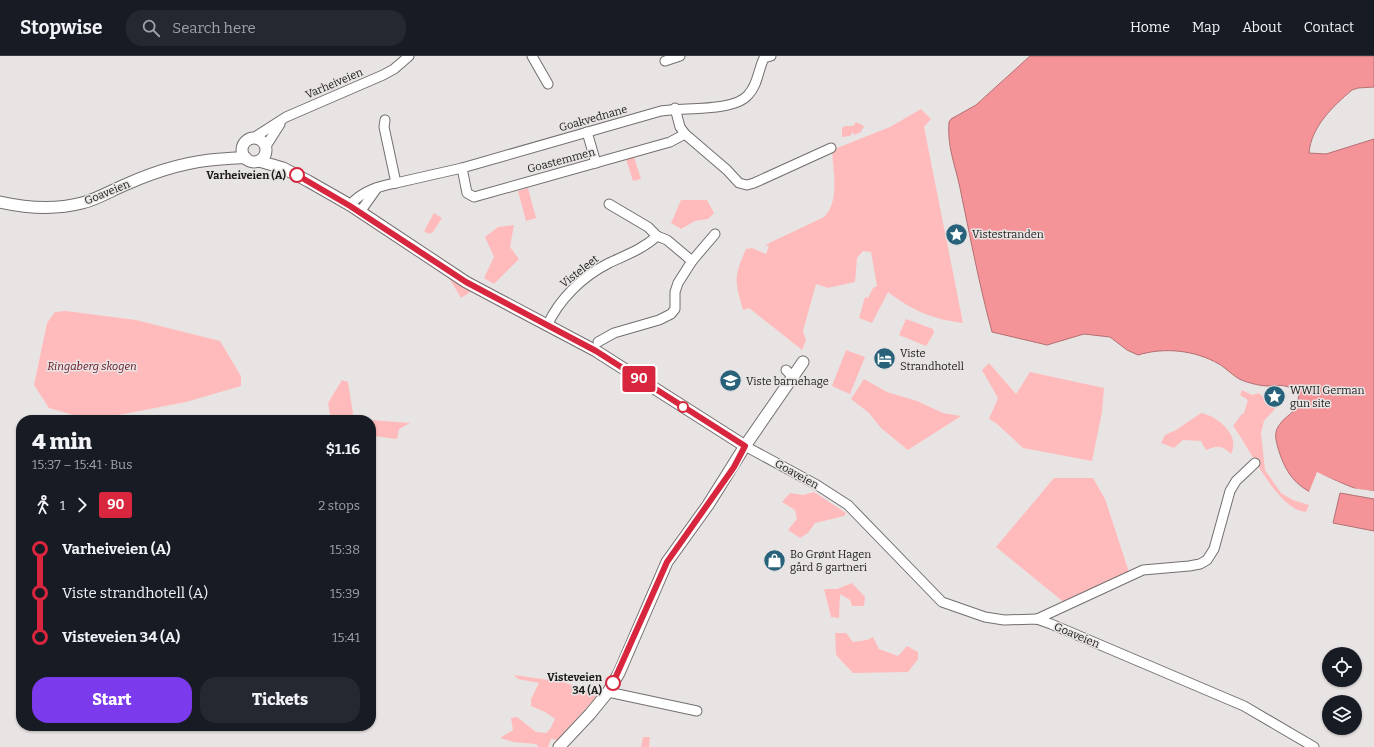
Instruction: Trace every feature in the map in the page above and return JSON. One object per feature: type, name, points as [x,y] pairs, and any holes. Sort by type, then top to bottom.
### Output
[{"type":"main road","points":[[255,137],[261,140],[266,148],[265,156],[259,161],[252,162],[246,158],[242,152],[244,143],[248,139],[255,137]]},
{"type":"main road","name":"Goaveien","points":[[212,160],[244,143]]},
{"type":"main road","name":"Goaveien","points":[[266,148],[283,168]]},
{"type":"main road","name":"Goaveien","points":[[0,202],[39,207],[75,204],[169,169],[212,160],[240,157],[246,158]]},
{"type":"main road","name":"Goaveien","points":[[259,161],[283,168],[350,206],[466,282],[596,351],[745,446]]},
{"type":"main road","points":[[558,747],[590,714],[608,692],[619,673],[667,562],[734,467],[745,446],[790,373],[803,362]]},
{"type":"street","name":"Varheiveien","points":[[255,137],[286,117],[383,75],[394,69],[409,56]]},
{"type":"street","points":[[532,56],[548,84]]},
{"type":"street","points":[[665,61],[680,56]]},
{"type":"street","name":"Goakvednane","points":[[350,206],[357,197],[378,187],[462,168],[675,108],[722,107],[738,103],[748,96],[755,85],[764,58],[771,56]]},
{"type":"street","points":[[675,108],[680,127],[685,134],[727,170],[734,180],[739,183],[747,185],[831,148]]},
{"type":"street","points":[[266,148],[272,134],[286,117]]},
{"type":"street","points":[[385,120],[384,127],[396,183]]},
{"type":"street","points":[[587,132],[596,163]]},
{"type":"street","name":"Goastemmen","points":[[462,168],[467,193],[474,197],[670,142],[685,134]]},
{"type":"street","points":[[360,212],[378,187]]},
{"type":"street","points":[[608,204],[648,227],[657,236],[666,240],[692,261]]},
{"type":"street","points":[[598,342],[614,334],[654,322],[671,314],[675,309],[675,292],[678,283],[692,261],[715,234]]},
{"type":"street","name":"Visteleet","points":[[547,326],[562,300],[594,272],[646,246],[657,236]]},
{"type":"street","name":"Goaveien","points":[[745,446],[817,485],[848,505],[942,602],[985,617],[1004,620],[1037,619],[1244,706],[1314,747]]},
{"type":"street","points":[[1037,619],[1143,570],[1189,566],[1200,564],[1206,560],[1214,549],[1230,491],[1236,481],[1255,463]]},
{"type":"street","points":[[608,692],[697,711]]},
{"type":"green space","points":[[921,109],[931,119],[924,127],[963,323],[942,319],[923,313],[888,292],[872,323],[859,318],[865,297],[868,298],[873,288],[877,286],[871,252],[863,251],[857,258],[855,282],[828,288],[816,284],[803,331],[806,340],[802,350],[749,308],[743,310],[737,286],[737,273],[746,249],[752,248],[766,254],[769,246],[765,245],[824,217],[829,210],[834,194],[832,150],[890,127]]},
{"type":"green space","points":[[856,122],[864,126],[861,132],[854,135],[853,132],[850,136],[842,137],[842,128],[845,126],[853,126]]},
{"type":"green space","points":[[634,157],[641,179],[633,181],[626,159]]},
{"type":"green space","points":[[528,188],[536,218],[526,221],[518,191]]},
{"type":"green space","points":[[681,200],[707,200],[714,213],[708,219],[695,221],[681,229],[671,223]]},
{"type":"green space","points":[[434,213],[442,218],[433,232],[429,234],[424,231]]},
{"type":"green space","points":[[514,225],[510,247],[519,259],[494,284],[484,278],[494,257],[485,237],[498,227]]},
{"type":"green space","points":[[443,268],[476,288],[461,298]]},
{"type":"green space","name":"Ringaberg skogen","points":[[66,311],[136,320],[220,341],[241,376],[241,386],[186,402],[119,415],[73,415],[49,408],[34,385],[47,323],[55,312]]},
{"type":"green space","points":[[906,319],[933,329],[934,333],[926,346],[899,335]]},
{"type":"green space","points":[[846,350],[865,357],[850,394],[832,386]]},
{"type":"green space","points":[[989,363],[1016,394],[1030,372],[1104,388],[1102,412],[1092,461],[1023,448],[996,423],[989,419],[998,398],[982,370]]},
{"type":"green space","points":[[864,379],[887,392],[917,401],[943,413],[961,416],[908,450],[881,428],[869,413],[851,399]]},
{"type":"green space","points":[[342,380],[348,382],[353,415],[330,415],[328,403]]},
{"type":"green space","points":[[1242,390],[1252,395],[1259,393],[1275,409],[1264,421],[1261,433],[1265,470],[1281,493],[1293,500],[1309,505],[1306,512],[1295,509],[1275,490],[1233,426],[1244,413],[1248,400],[1240,395]]},
{"type":"green space","points":[[1201,413],[1214,418],[1226,428],[1233,440],[1231,454],[1222,447],[1213,447],[1206,450],[1201,441],[1183,440],[1174,448],[1161,443],[1165,435],[1176,430]]},
{"type":"green space","points":[[376,420],[410,423],[399,429],[397,439],[376,436]]},
{"type":"green space","points":[[1054,478],[1093,478],[1105,499],[1130,575],[1066,604],[996,547]]},
{"type":"green space","points":[[814,492],[846,513],[844,516],[815,523],[808,533],[800,538],[788,530],[797,519],[795,510],[782,502],[790,493],[803,495]]},
{"type":"green space","points":[[852,583],[865,597],[864,606],[852,606],[850,600],[840,594],[839,618],[831,617],[824,589],[837,589]]},
{"type":"green space","points":[[835,633],[846,633],[853,642],[867,640],[873,637],[879,649],[898,656],[907,646],[918,652],[918,659],[908,672],[853,673],[836,655]]},
{"type":"green space","points":[[514,675],[563,682],[599,694],[557,740],[551,739],[548,747],[539,747],[536,744],[513,742],[500,738],[513,730],[511,718],[517,717],[536,732],[546,733],[550,729],[555,719],[545,712],[531,706],[531,699],[539,683],[518,679]]},
{"type":"green space","points":[[643,737],[650,737],[649,747],[641,747]]},
{"type":"shaded area","points":[[1030,56],[1374,56],[1374,87],[1352,90],[1331,110],[1318,126],[1311,143],[1309,153],[1326,154],[1374,139],[1374,491],[1359,490],[1322,475],[1312,493],[1294,480],[1283,462],[1276,437],[1276,432],[1281,422],[1293,411],[1298,401],[1299,394],[1292,388],[1281,385],[1263,386],[1243,381],[1210,359],[1190,353],[1179,351],[1158,351],[1138,355],[1127,350],[1110,337],[1084,334],[1047,345],[992,332],[952,155],[949,139],[949,122],[951,119],[976,105]]},
{"type":"shaded area","points":[[1340,493],[1374,499],[1374,531],[1333,523]]},
{"type":"pier","points":[[1317,472],[1351,488],[1374,491],[1374,493],[1358,492],[1323,477],[1317,493],[1311,495],[1309,492]]},
{"type":"bus line","name":"90","points":[[297,175],[350,206],[486,294],[596,351],[745,446],[734,467],[667,562],[653,591],[619,673],[613,683]]},
{"type":"place","name":"Varheiveien (A)","points":[[297,175]]},
{"type":"place","name":"Vistestranden","points":[[957,234]]},
{"type":"place","name":"Viste Strandhotell","points":[[884,359]]},
{"type":"place","name":"Viste barnehage","points":[[730,381]]},
{"type":"place","name":"WWII German gun site","points":[[1275,396]]},
{"type":"place","name":"Bo Grønt Hagen gård & gartneri","points":[[775,560]]},
{"type":"place","name":"Visteveien 34 (A)","points":[[613,683]]}]
